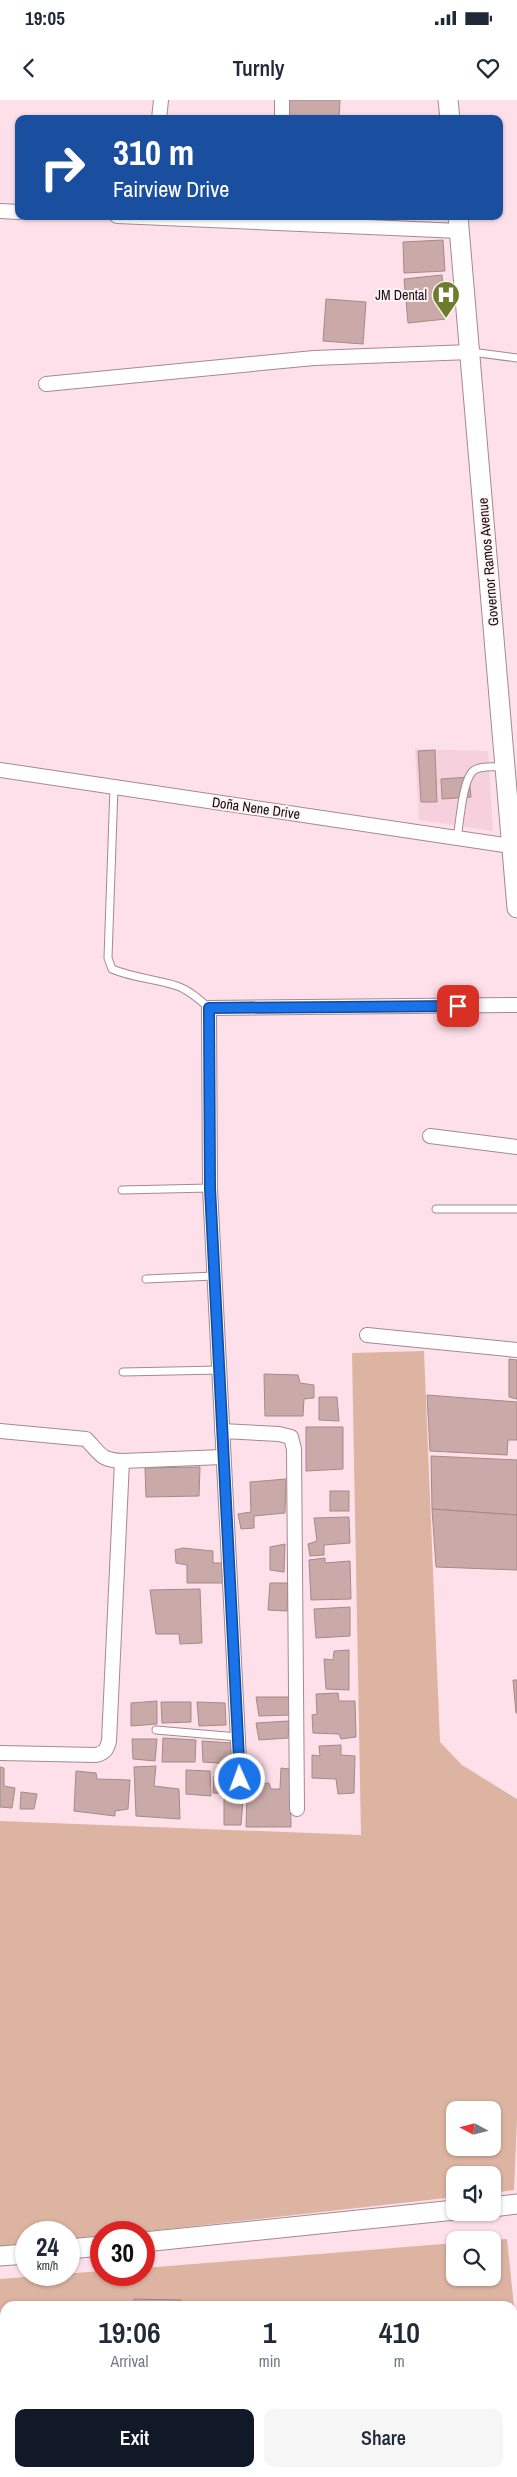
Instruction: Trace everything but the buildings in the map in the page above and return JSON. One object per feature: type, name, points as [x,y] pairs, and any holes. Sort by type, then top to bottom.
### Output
[{"type":"main road","points":[[448,100],[450,115]]},
{"type":"main road","name":"Governor Ramos Avenue","points":[[459,224],[517,908]]},
{"type":"main road","points":[[501,2205],[517,2204]]},
{"type":"main road","points":[[155,2241],[446,2211]]},
{"type":"main road","points":[[0,2256],[15,2255]]},
{"type":"street","points":[[159,115],[161,100]]},
{"type":"street","points":[[282,100],[282,115]]},
{"type":"street","points":[[0,211],[15,212]]},
{"type":"street","points":[[278,220],[459,224]]},
{"type":"street","points":[[46,384],[314,358],[470,352]]},
{"type":"street","name":"Doña Nene Drive","points":[[0,770],[511,846]]},
{"type":"street","points":[[240,1779],[210,1188],[209,1008],[517,1006]]},
{"type":"street","points":[[430,1136],[517,1147]]},
{"type":"street","points":[[368,1335],[517,1350]]},
{"type":"street","points":[[0,1431],[86,1439],[99,1455],[110,1460],[223,1457]]},
{"type":"street","points":[[222,1431],[279,1434],[291,1437],[294,1449],[297,1809]]},
{"type":"street","points":[[0,1753],[96,1755],[102,1754],[106,1749],[109,1741],[122,1461]]},
{"type":"lane","points":[[470,352],[517,358]]},
{"type":"lane","points":[[457,838],[467,784],[473,772],[479,768],[505,767]]},
{"type":"lane","points":[[114,787],[108,958],[112,969],[123,974],[178,986],[194,995],[209,1008]]},
{"type":"lane","points":[[122,1190],[210,1188]]},
{"type":"lane","points":[[436,1209],[517,1209]]},
{"type":"lane","points":[[146,1278],[214,1276]]},
{"type":"lane","points":[[123,1372],[220,1370]]},
{"type":"lane","points":[[156,1730],[238,1737]]},
{"type":"shaded area","points":[[415,749],[488,751],[493,831],[419,820]]},
{"type":"shaded area","points":[[424,1351],[440,1742],[462,1765],[517,1799],[517,2119],[514,2190],[501,2192],[501,2166],[446,2166],[446,2198],[155,2230],[155,2221],[90,2221],[90,2238],[80,2240],[80,2221],[15,2221],[15,2246],[0,2248],[0,1821],[361,1835],[352,1353]]},
{"type":"shaded area","points":[[501,2239],[507,2239],[513,2301],[0,2301],[0,2279],[15,2278],[15,2286],[80,2286],[80,2273],[90,2272],[90,2286],[155,2286],[155,2267],[446,2244],[446,2286],[501,2286]]},
{"type":"place","name":"JM Dental","points":[[446,319]]},
{"type":"route","points":[[240,1779],[210,1188],[209,1008],[458,1006]]}]
